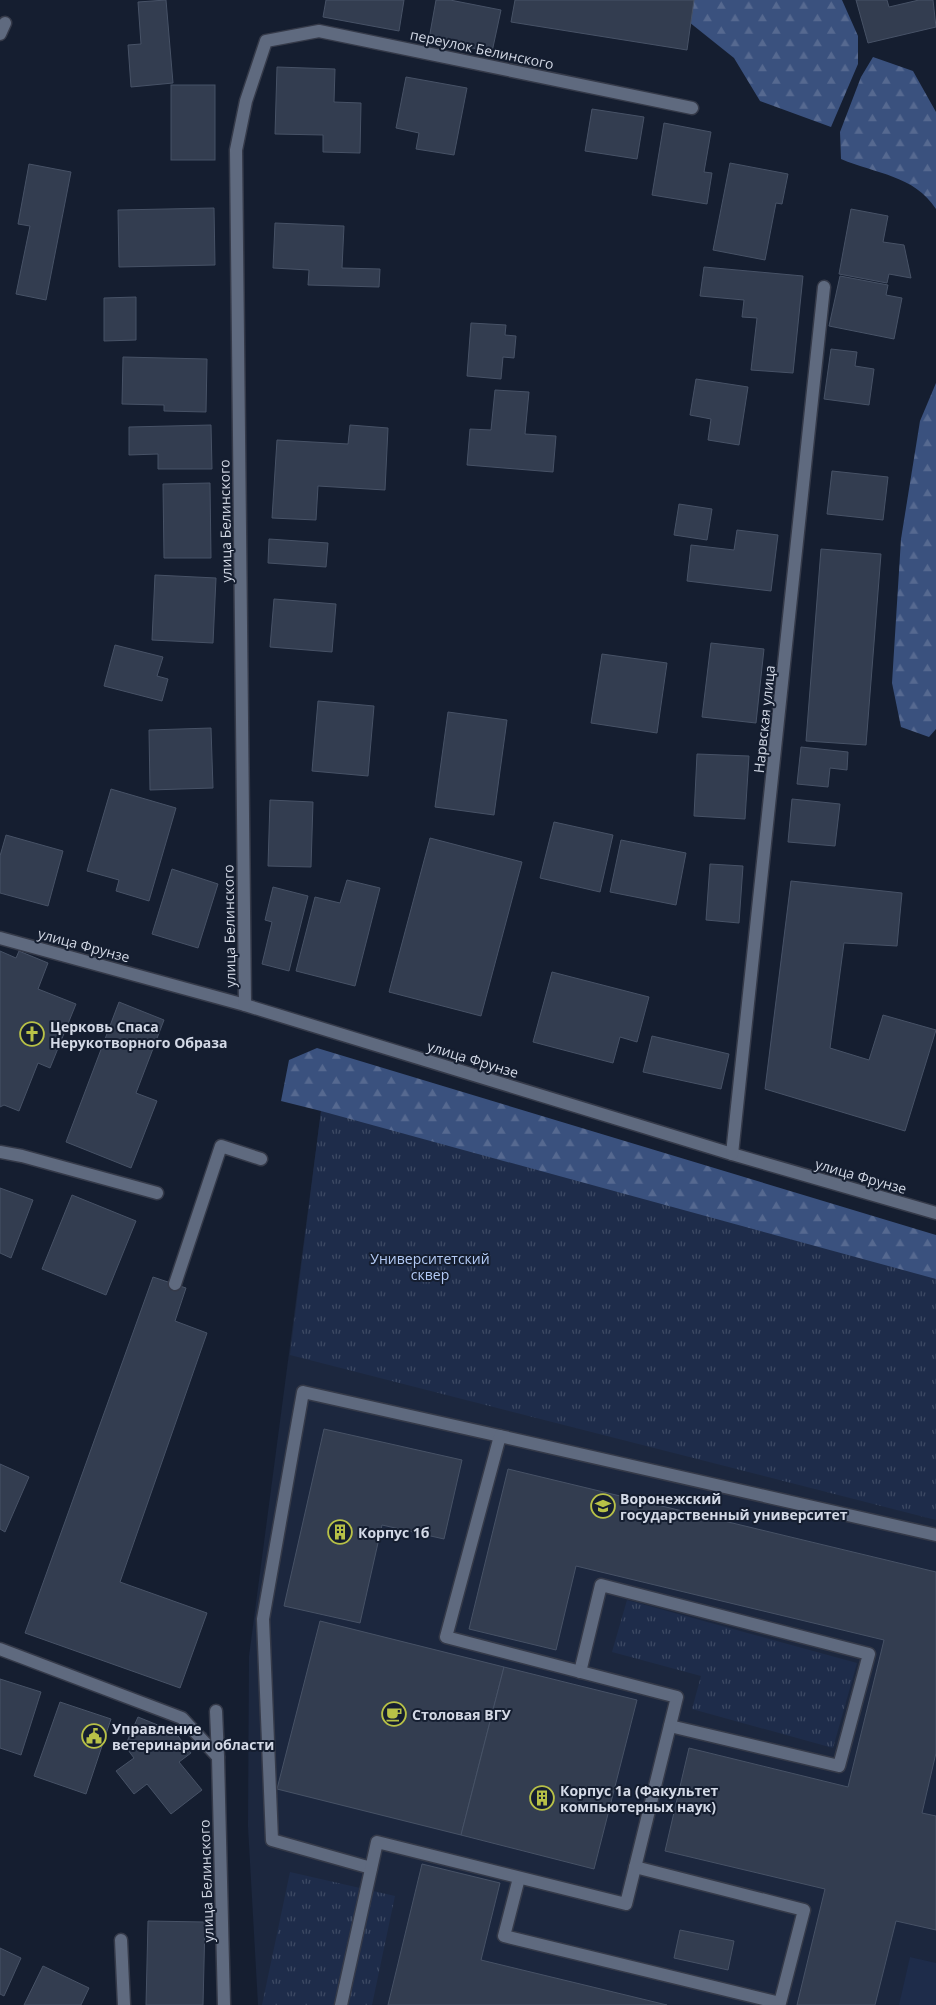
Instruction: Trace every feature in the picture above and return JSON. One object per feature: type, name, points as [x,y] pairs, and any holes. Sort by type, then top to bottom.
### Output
[{"type":"street","name":"переулок Белинского","points":[[266,41],[319,31],[692,108]]},
{"type":"street","name":"улица Белинского","points":[[245,1005],[236,150],[246,101],[266,41]]},
{"type":"street","name":"Нарвская улица","points":[[732,1154],[824,287]]},
{"type":"street","name":"улица Фрунзе","points":[[0,938],[245,1005],[732,1154],[936,1213]]},
{"type":"street","points":[[175,1284],[220,1146],[261,1159]]},
{"type":"street","points":[[0,1152],[22,1156],[157,1193]]},
{"type":"street","points":[[371,1868],[272,1840],[263,1619],[303,1392],[936,1535]]},
{"type":"street","points":[[341,2005],[377,1842],[626,1904],[677,1697],[446,1638],[500,1436]]},
{"type":"street","points":[[580,1672],[601,1585],[869,1654],[839,1766],[670,1726]]},
{"type":"street","points":[[0,1649],[182,1718],[218,1757]]},
{"type":"street","name":"улица Белинского","points":[[216,1711],[224,2005]]},
{"type":"street","points":[[519,1878],[504,1936],[780,2003],[804,1910],[635,1867]]},
{"type":"street","points":[[121,1940],[124,2005]]},
{"type":"shaded area","name":"Воронежский государственный университет","points":[[321,1111],[936,1279],[936,2005],[258,2005],[248,1827],[249,1656]]},
{"type":"green space","points":[[650,0],[842,0],[858,36],[858,64],[831,127],[760,101],[734,58],[674,10]]},
{"type":"green space","points":[[873,57],[913,71],[936,112],[936,209],[917,189],[906,182],[841,159],[840,132],[861,77]]},
{"type":"green space","points":[[936,383],[936,729],[929,737],[901,727],[892,683],[901,539],[920,421]]},
{"type":"green space","points":[[317,1048],[936,1235],[936,1347],[322,1195],[321,1111],[281,1101],[289,1060]]},
{"type":"green space","name":"Университетский сквер","points":[[321,1111],[936,1279],[936,1520],[290,1355]]},
{"type":"green space","points":[[627,1600],[857,1663],[833,1748],[692,1709],[701,1676],[612,1652]]},
{"type":"green space","points":[[290,1872],[395,1896],[372,2005],[262,2005]]},
{"type":"green space","points":[[910,1957],[936,1963],[936,2005],[899,2005]]},
{"type":"building","points":[[166,0],[173,83],[131,87],[128,45],[141,44],[138,2]]},
{"type":"building","points":[[326,0],[404,0],[399,31],[323,17]]},
{"type":"building","points":[[436,0],[450,0],[501,10],[492,52],[429,39]]},
{"type":"building","points":[[515,0],[694,0],[687,50],[511,22]]},
{"type":"building","points":[[856,0],[887,0],[889,7],[919,0],[933,0],[936,27],[868,43]]},
{"type":"building","points":[[277,67],[335,69],[334,102],[361,103],[360,153],[323,152],[323,135],[275,134]]},
{"type":"building","points":[[406,77],[467,88],[454,155],[416,149],[419,133],[396,128]]},
{"type":"building","points":[[171,85],[215,85],[215,160],[171,160]]},
{"type":"building","points":[[592,109],[644,117],[637,159],[585,151]]},
{"type":"building","points":[[664,123],[711,132],[704,172],[712,173],[707,204],[652,195]]},
{"type":"building","points":[[730,163],[788,174],[782,204],[776,203],[765,260],[713,250]]},
{"type":"building","points":[[29,164],[71,172],[46,300],[16,294],[30,226],[18,224]]},
{"type":"building","points":[[214,208],[215,265],[119,267],[118,210]]},
{"type":"building","points":[[851,209],[888,216],[883,242],[904,245],[911,278],[889,274],[887,283],[839,274]]},
{"type":"building","points":[[275,223],[344,226],[342,268],[380,269],[379,287],[308,285],[309,270],[273,268]]},
{"type":"building","points":[[704,267],[803,276],[793,373],[751,370],[757,318],[742,317],[744,300],[700,296]]},
{"type":"building","points":[[840,276],[888,285],[886,295],[902,298],[894,339],[829,326]]},
{"type":"building","points":[[136,297],[136,340],[104,341],[104,298]]},
{"type":"building","points":[[471,323],[506,325],[505,335],[516,336],[514,358],[503,357],[501,379],[467,376]]},
{"type":"building","points":[[831,349],[857,352],[855,366],[874,369],[869,405],[824,399]]},
{"type":"building","points":[[123,357],[207,359],[206,412],[164,411],[164,405],[122,404]]},
{"type":"building","points":[[696,379],[748,387],[739,445],[708,440],[711,419],[690,415]]},
{"type":"building","points":[[495,390],[529,392],[525,434],[556,436],[553,472],[467,465],[470,429],[491,430]]},
{"type":"building","points":[[211,425],[212,469],[158,469],[158,454],[129,455],[129,427]]},
{"type":"building","points":[[350,425],[388,428],[385,490],[318,486],[316,520],[272,518],[277,440],[348,444]]},
{"type":"building","points":[[832,471],[888,477],[883,520],[827,514]]},
{"type":"building","points":[[210,483],[211,558],[164,558],[163,484]]},
{"type":"building","points":[[679,504],[712,509],[707,540],[674,535]]},
{"type":"building","points":[[737,530],[778,535],[771,591],[687,581],[691,545],[734,550]]},
{"type":"building","points":[[269,539],[328,543],[326,567],[268,563]]},
{"type":"building","points":[[821,549],[881,554],[866,745],[806,741]]},
{"type":"building","points":[[155,575],[216,578],[213,643],[152,640]]},
{"type":"building","points":[[274,599],[336,604],[332,652],[270,647]]},
{"type":"building","points":[[711,643],[764,649],[756,723],[702,717]]},
{"type":"building","points":[[115,645],[163,657],[157,676],[168,679],[162,701],[104,686]]},
{"type":"building","points":[[602,654],[667,663],[657,733],[591,723]]},
{"type":"building","points":[[318,701],[374,706],[368,776],[312,771]]},
{"type":"building","points":[[448,712],[507,720],[494,815],[435,807]]},
{"type":"building","points":[[211,728],[213,788],[150,790],[149,730]]},
{"type":"building","points":[[801,747],[848,752],[847,770],[830,768],[828,787],[797,784]]},
{"type":"building","points":[[697,754],[749,756],[745,819],[694,816]]},
{"type":"building","points":[[111,789],[176,808],[149,901],[116,891],[119,880],[87,871]]},
{"type":"building","points":[[792,799],[840,804],[835,846],[788,842]]},
{"type":"building","points":[[270,800],[313,802],[311,867],[268,866]]},
{"type":"building","points":[[554,822],[613,835],[600,892],[540,878]]},
{"type":"building","points":[[6,835],[63,851],[48,906],[0,893],[0,856]]},
{"type":"building","points":[[430,838],[522,862],[481,1016],[389,992]]},
{"type":"building","points":[[621,840],[686,853],[676,905],[610,892]]},
{"type":"building","points":[[710,864],[743,866],[739,923],[706,920]]},
{"type":"building","points":[[172,869],[218,884],[198,948],[152,934]]},
{"type":"building","points":[[347,880],[380,888],[355,986],[296,971],[315,897],[340,903]]},
{"type":"building","points":[[791,881],[902,893],[897,946],[844,943],[830,1048],[869,1060],[883,1015],[936,1030],[905,1131],[765,1089]]},
{"type":"building","points":[[273,887],[308,896],[289,971],[262,964],[272,922],[265,920]]},
{"type":"building","name":"Церковь Спаса Нерукотворного Образа","points":[[0,951],[16,958],[19,951],[48,963],[38,989],[76,1004],[50,1068],[38,1063],[19,1111],[4,1105],[0,1107]]},
{"type":"building","points":[[552,972],[649,997],[637,1042],[620,1037],[613,1063],[533,1042]]},
{"type":"building","points":[[119,1002],[164,1020],[136,1093],[157,1101],[131,1168],[66,1142]]},
{"type":"building","points":[[652,1036],[729,1054],[721,1089],[643,1072]]},
{"type":"building","points":[[0,1188],[33,1200],[11,1258],[0,1253]]},
{"type":"building","points":[[72,1195],[136,1221],[106,1295],[42,1269]]},
{"type":"building","points":[[153,1277],[186,1288],[175,1321],[207,1333],[120,1582],[207,1613],[180,1688],[25,1633]]},
{"type":"building","name":"Корпус 1б","points":[[324,1429],[462,1460],[444,1539],[382,1525],[360,1623],[284,1606]]},
{"type":"building","points":[[0,1464],[29,1477],[5,1532],[0,1529]]},
{"type":"building","points":[[508,1469],[936,1572],[936,1753],[922,1813],[936,1816],[936,1930],[896,1921],[875,2005],[797,2005],[825,1889],[665,1851],[689,1748],[848,1787],[884,1640],[576,1566],[556,1650],[469,1629]]},
{"type":"building","name":"Столовая ВГУ","points":[[320,1621],[504,1667],[461,1835],[277,1789]]},
{"type":"building","name":"Корпус 1а (Факультет компьютерных наук)","points":[[504,1667],[637,1700],[594,1869],[461,1835]]},
{"type":"building","points":[[0,1679],[41,1692],[21,1755],[0,1748]]},
{"type":"building","points":[[60,1702],[111,1719],[86,1794],[34,1776]]},
{"type":"building","points":[[138,1717],[175,1732],[191,1753],[179,1762],[202,1790],[171,1814],[147,1784],[134,1794],[116,1771],[134,1758],[125,1746]]},
{"type":"building","points":[[422,1864],[500,1883],[481,1960],[667,2005],[388,2005]]},
{"type":"building","points":[[148,1921],[205,1922],[203,2005],[146,2005]]},
{"type":"building","points":[[680,1930],[734,1941],[728,1970],[674,1958]]},
{"type":"building","points":[[0,1948],[21,1958],[4,1996],[0,1994]]},
{"type":"building","points":[[43,1966],[89,1988],[81,2005],[24,2005]]},
{"type":"place","name":"Церковь Спаса Нерукотворного Образа","points":[[32,1034]]},
{"type":"place","name":"Воронежский государственный университет","points":[[603,1506]]},
{"type":"place","name":"Корпус 1б","points":[[340,1532]]},
{"type":"place","name":"Столовая ВГУ","points":[[394,1714]]},
{"type":"place","name":"Управление ветеринарии области","points":[[94,1736]]},
{"type":"place","name":"Корпус 1а (Факультет компьютерных наук)","points":[[542,1798]]}]
